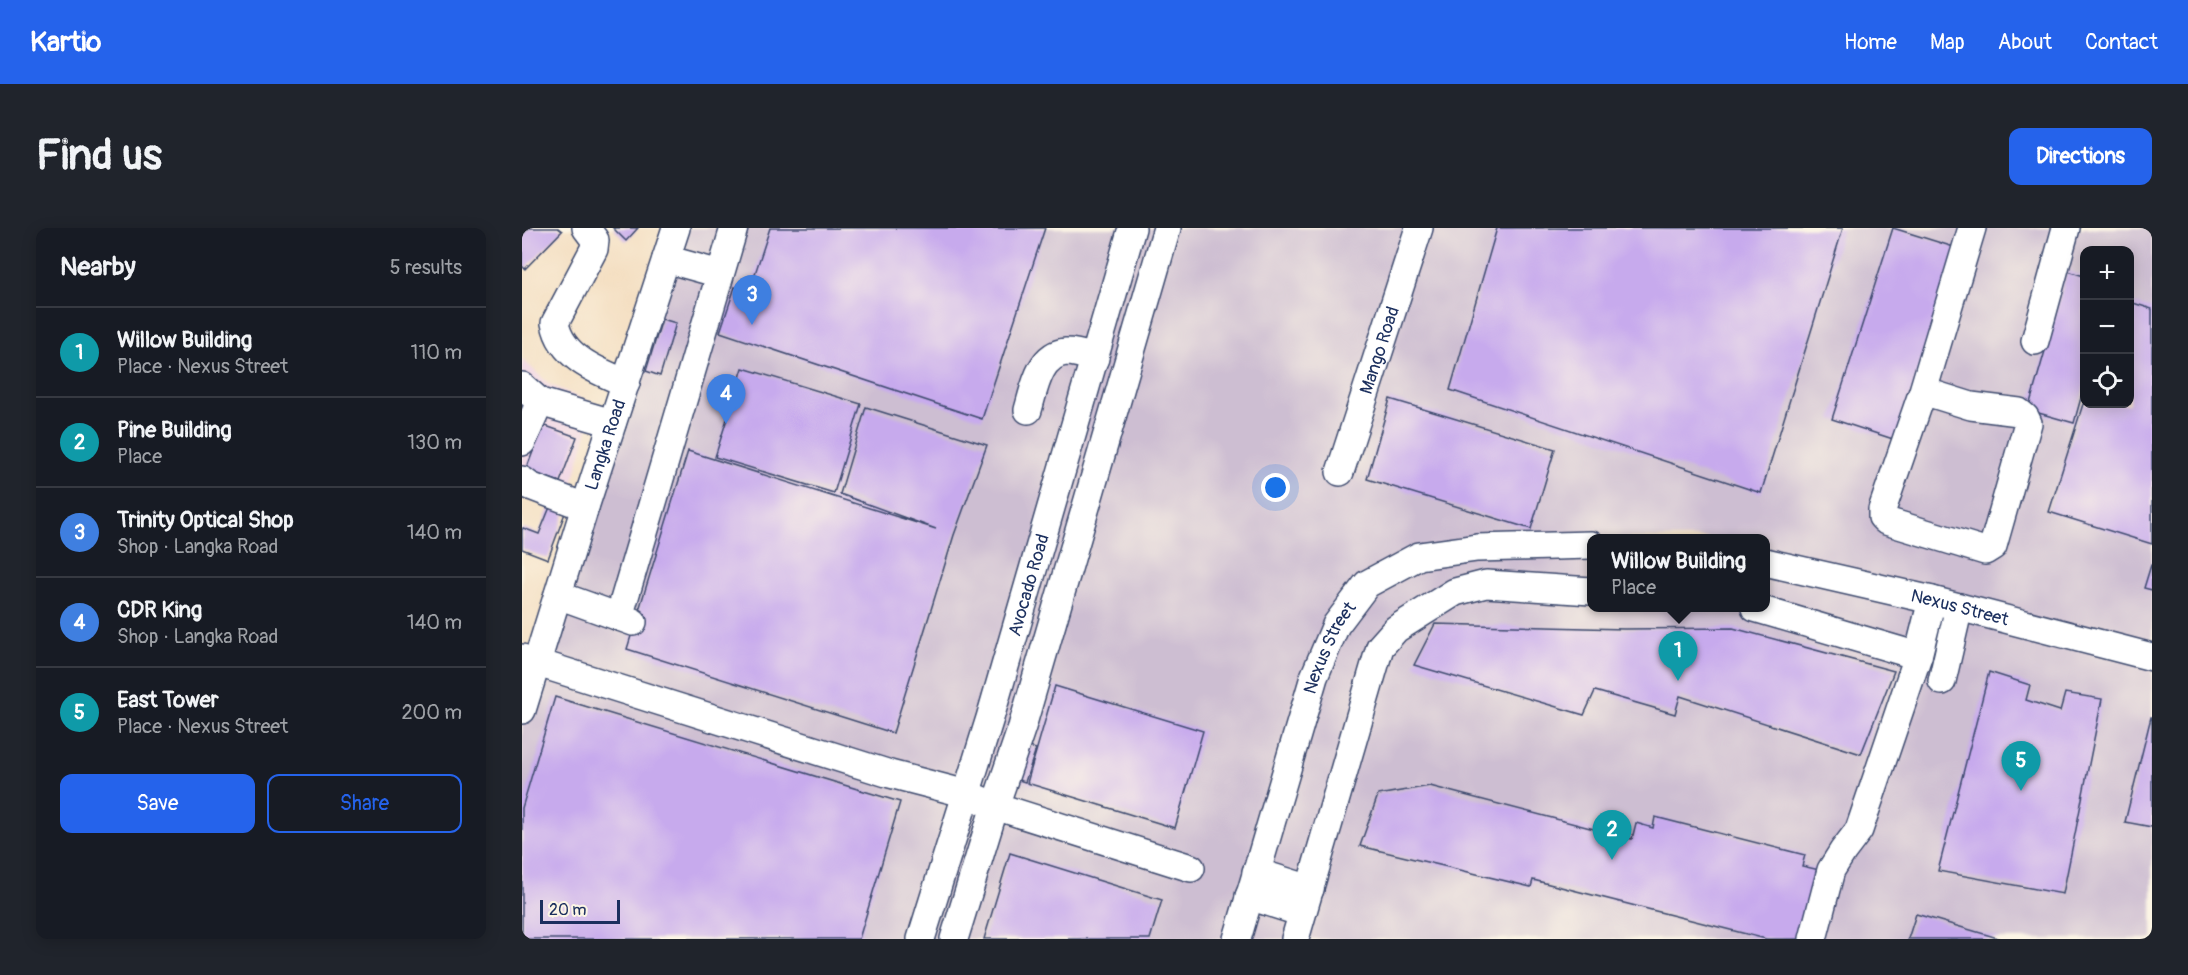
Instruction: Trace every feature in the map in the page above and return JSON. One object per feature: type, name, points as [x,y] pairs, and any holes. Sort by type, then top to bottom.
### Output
[{"type":"street","points":[[586,228],[595,240],[594,249],[555,323],[557,334],[567,349],[596,371],[626,383]]},
{"type":"street","name":"Langka Road","points":[[522,710],[529,660],[558,595],[676,228]]},
{"type":"street","points":[[558,595],[626,620],[734,228]]},
{"type":"street","name":"Avocado Road","points":[[921,939],[990,717],[1132,228]]},
{"type":"street","points":[[954,939],[1022,727],[1167,228]]},
{"type":"street","name":"Mango Road","points":[[1340,472],[1419,228]]},
{"type":"street","points":[[1923,391],[1971,406],[2019,412],[2028,423],[1993,546],[1985,551],[1886,521],[1882,517],[1882,510],[1923,391],[1972,228]]},
{"type":"street","points":[[2035,341],[2066,228]]},
{"type":"street","points":[[666,259],[720,274]]},
{"type":"street","points":[[1028,410],[1036,382],[1051,358],[1064,352],[1097,348],[1132,349]]},
{"type":"street","points":[[522,442],[531,394],[612,423]]},
{"type":"street","points":[[522,480],[530,486],[585,507]]},
{"type":"street","name":"Nexus Street","points":[[1236,939],[1314,677],[1336,625],[1367,584],[1419,556],[1477,548],[1587,545]]},
{"type":"street","name":"Nexus Street","points":[[1770,563],[1932,600],[2152,657]]},
{"type":"street","points":[[1295,939],[1380,647],[1396,629],[1455,592],[1486,584],[1587,591]]},
{"type":"street","points":[[1813,939],[1831,870],[1859,830],[1918,656],[1932,600]]},
{"type":"street","points":[[1942,681],[1959,607]]},
{"type":"street","points":[[1769,612],[1918,656]]},
{"type":"street","points":[[529,660],[890,774],[967,794],[995,806],[1191,868]]},
{"type":"street","points":[[990,717],[1006,724],[1022,727]]},
{"type":"street","points":[[1253,884],[1306,901]]},
{"type":"shaded area","points":[[668,228],[2152,228],[2152,939],[522,939],[522,681]]},
{"type":"shaded area","points":[[522,359],[550,385],[595,404],[566,506],[522,493]]},
{"type":"building","points":[[529,228],[558,228],[562,231],[525,269],[522,266],[522,235]]},
{"type":"building","points":[[613,228],[638,228],[626,241]]},
{"type":"building","points":[[770,228],[1045,228],[982,419],[720,332],[735,287],[749,292]]},
{"type":"building","points":[[1497,228],[1843,228],[1761,493],[1450,390]]},
{"type":"building","points":[[1893,228],[1957,248],[1896,440],[1832,419]]},
{"type":"building","points":[[2068,271],[2080,275],[2080,401],[2074,423],[2028,410]]},
{"type":"building","points":[[2134,303],[2152,309],[2152,544],[2049,512],[2082,408],[2134,408]]},
{"type":"building","points":[[662,319],[676,323],[660,376],[646,371]]},
{"type":"building","points":[[743,368],[861,404],[834,493],[715,457]]},
{"type":"building","points":[[1390,399],[1555,449],[1531,529],[1367,479]]},
{"type":"building","points":[[866,407],[987,445],[954,535],[893,733],[627,649],[688,451],[936,529],[840,494]]},
{"type":"building","points":[[543,425],[577,437],[560,482],[526,470]]},
{"type":"building","points":[[550,507],[565,513],[548,559],[522,549],[522,530],[523,528],[539,534]]},
{"type":"building","points":[[2152,565],[2152,590],[2144,588]]},
{"type":"building","points":[[1435,624],[1624,629],[1733,628],[1894,671],[1861,754],[1680,696],[1675,714],[1595,691],[1584,715],[1414,665]]},
{"type":"building","points":[[1989,672],[2030,685],[2026,700],[2060,711],[2065,693],[2102,699],[2063,894],[1938,871]]},
{"type":"building","points":[[1055,686],[1203,731],[1175,828],[1027,783]]},
{"type":"building","points":[[555,697],[900,802],[859,939],[522,939],[522,808]]},
{"type":"building","points":[[2152,717],[2152,827],[2125,822]]},
{"type":"building","points":[[1019,744],[1036,749],[1025,782],[1009,777]]},
{"type":"building","points":[[1430,786],[1632,839],[1636,823],[1653,828],[1655,817],[1805,855],[1802,866],[1824,871],[1806,939],[1766,939],[1533,880],[1531,887],[1360,846],[1378,795]]},
{"type":"building","points":[[1010,853],[1162,900],[1150,939],[984,939]]},
{"type":"building","points":[[1916,914],[1998,938],[1998,939],[1908,939]]},
{"type":"place","name":"Trinity Optical Shop","points":[[752,325]]},
{"type":"place","name":"CDR King","points":[[726,424]]},
{"type":"place","name":"Willow Building","points":[[1678,681]]},
{"type":"place","name":"East Tower","points":[[2021,791]]},
{"type":"place","name":"Pine Building","points":[[1612,860]]}]
